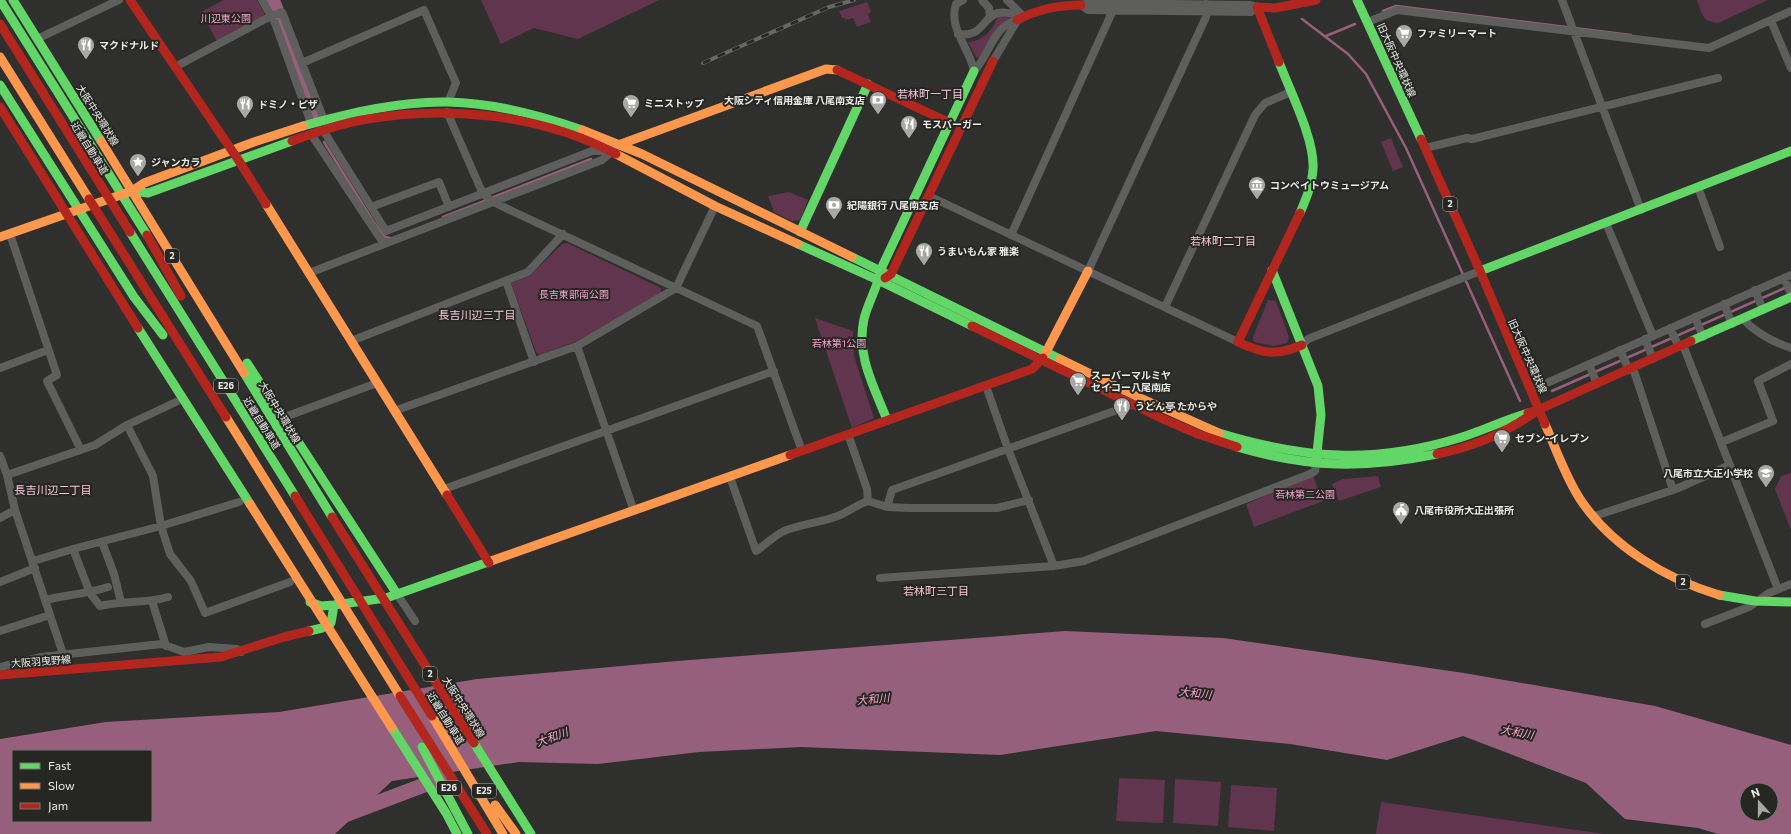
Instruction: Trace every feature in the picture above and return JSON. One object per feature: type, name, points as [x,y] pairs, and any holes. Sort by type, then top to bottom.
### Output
[{"type":"main road","points":[[0,0],[142,225],[174,284],[286,475],[314,528]]},
{"type":"main road","name":"大阪中央環状線","points":[[13,0],[329,513],[531,834]]},
{"type":"main road","points":[[130,0],[239,161],[489,563]]},
{"type":"main road","points":[[1302,345],[1289,351],[1277,354],[1264,353],[1238,342],[1308,195],[1314,172],[1313,152],[1310,141],[1258,7],[1275,8],[1316,0]]},
{"type":"main road","name":"旧大阪中央環状線","points":[[1357,0],[1480,271],[1565,470],[1575,490],[1595,516],[1630,548],[1655,566],[1688,584],[1718,595],[1758,602],[1791,602]]},
{"type":"main road","points":[[1020,19],[1050,7],[1081,5]]},
{"type":"main road","name":"近畿自動車道","points":[[0,24],[452,748],[503,834]]},
{"type":"main road","name":"E26","points":[[0,58],[487,834]]},
{"type":"main road","points":[[887,420],[872,382],[861,343],[864,319],[870,299],[880,282],[891,274],[993,61]]},
{"type":"main road","points":[[621,144],[826,69],[836,69],[852,75],[950,123]]},
{"type":"main road","points":[[880,282],[881,269],[974,71]]},
{"type":"main road","points":[[800,232],[868,84]]},
{"type":"main road","points":[[0,85],[134,297],[242,444]]},
{"type":"main road","points":[[0,237],[132,191],[144,183],[311,123],[382,106],[406,103],[448,102],[498,108],[544,118],[621,144],[800,232],[891,274],[1134,404],[1196,434],[1260,455],[1317,460],[1360,466],[1395,463],[1462,448],[1518,426],[1540,409],[1595,380],[1629,367],[1651,355],[1731,320],[1743,319],[1762,306],[1790,293]]},
{"type":"main road","points":[[0,107],[3,117],[67,214],[276,543],[446,813],[457,834]]},
{"type":"main road","points":[[132,191],[148,193],[311,134],[366,119],[395,115],[447,112],[486,115],[542,126],[612,152],[716,206],[880,282],[963,323],[1044,356],[1214,431],[1243,441],[1317,460]]},
{"type":"main road","points":[[1480,271],[1791,151]]},
{"type":"main road","points":[[1272,270],[1318,386],[1322,401],[1322,419],[1317,460]]},
{"type":"main road","points":[[151,348],[169,390],[176,402],[297,593],[307,601],[321,606],[334,605],[386,598],[489,563],[1032,369],[1044,356],[1088,271]]},
{"type":"main road","points":[[206,313],[229,334],[397,594]]},
{"type":"main road","name":"E26","points":[[331,585],[351,628],[476,834]]},
{"type":"main road","name":"大阪羽曳野線","points":[[0,675],[221,657],[242,653],[289,634],[323,628],[330,624],[333,618],[334,605]]},
{"type":"main road","name":"E26","points":[[420,742],[468,834]]},
{"type":"main road","name":"E25","points":[[452,748],[516,834]]},
{"type":"street","points":[[37,38],[119,0]]},
{"type":"street","points":[[262,0],[271,16],[311,123]]},
{"type":"street","points":[[963,0],[956,4],[953,13],[958,34],[973,63],[974,71]]},
{"type":"street","points":[[982,0],[988,8],[990,17]]},
{"type":"street","points":[[1008,0],[1020,19]]},
{"type":"street","points":[[1562,0],[1641,210]]},
{"type":"street","points":[[1081,5],[1088,3],[1206,8],[1250,12],[1258,7]]},
{"type":"street","points":[[1081,5],[1088,10],[1206,8]]},
{"type":"street","points":[[1088,271],[1206,17],[1206,8]]},
{"type":"street","points":[[302,63],[424,10],[456,83],[448,102]]},
{"type":"street","points":[[1011,235],[1114,10]]},
{"type":"street","points":[[1368,22],[1397,10],[1573,28],[1709,48],[1791,12]]},
{"type":"street","points":[[175,67],[271,16],[282,12],[324,120]]},
{"type":"street","points":[[958,34],[973,34],[987,22],[990,17],[1006,12],[1020,19]]},
{"type":"street","points":[[974,71],[979,66],[999,32],[1011,22],[1020,19]]},
{"type":"street","points":[[993,61],[1008,34],[1020,19]]},
{"type":"street","points":[[1770,21],[1791,68]]},
{"type":"street","points":[[1425,148],[1467,138],[1472,139],[1718,78]]},
{"type":"street","points":[[1165,307],[1255,115],[1265,103],[1291,92]]},
{"type":"street","points":[[447,112],[483,194],[493,202],[564,234],[757,326],[802,451]]},
{"type":"street","points":[[323,130],[386,231],[592,151],[612,152]]},
{"type":"street","points":[[311,134],[384,244]]},
{"type":"street","points":[[309,273],[602,160],[621,144]]},
{"type":"street","points":[[371,207],[438,182],[449,207]]},
{"type":"street","points":[[1698,187],[1720,247]]},
{"type":"street","points":[[929,196],[1238,342]]},
{"type":"street","points":[[394,411],[577,346],[676,288],[716,206]]},
{"type":"street","points":[[1606,223],[1653,336]]},
{"type":"street","points":[[10,234],[57,375],[48,381],[81,450]]},
{"type":"street","points":[[351,341],[528,272],[564,234]]},
{"type":"street","points":[[1302,345],[1308,339],[1480,271]]},
{"type":"street","points":[[1531,390],[1787,276],[1790,293]]},
{"type":"street","points":[[506,281],[534,362]]},
{"type":"street","points":[[1756,290],[1762,306]]},
{"type":"street","points":[[1724,304],[1731,320]]},
{"type":"street","points":[[1695,317],[1701,333]]},
{"type":"street","points":[[1743,319],[1752,329],[1778,344],[1791,348]]},
{"type":"street","points":[[1670,328],[1679,344],[1722,442],[1778,589]]},
{"type":"street","points":[[1645,340],[1651,355]]},
{"type":"street","points":[[577,346],[634,511]]},
{"type":"street","points":[[0,368],[48,350]]},
{"type":"street","points":[[1620,350],[1629,367],[1673,490]]},
{"type":"street","points":[[1589,364],[1595,380]]},
{"type":"street","points":[[1722,442],[1773,421],[1758,382],[1791,364]]},
{"type":"street","points":[[444,489],[774,371]]},
{"type":"street","points":[[282,418],[377,383]]},
{"type":"street","points":[[986,386],[1008,449],[1054,566]]},
{"type":"street","points":[[7,475],[95,445],[127,425],[176,402]]},
{"type":"street","points":[[887,507],[892,490],[1134,404]]},
{"type":"street","points":[[127,425],[152,476],[161,526],[170,554],[190,581],[205,613],[290,582]]},
{"type":"street","points":[[848,434],[867,490],[868,501]]},
{"type":"street","points":[[0,456],[7,475],[15,510],[63,654]]},
{"type":"street","points":[[880,578],[1054,566],[1084,561],[1310,474],[1315,471],[1317,460]]},
{"type":"street","points":[[1595,516],[1673,490],[1730,465]]},
{"type":"street","points":[[730,477],[756,551],[783,532],[804,524],[825,521],[847,513],[855,505],[868,501],[887,507],[997,508],[1028,500]]},
{"type":"street","points":[[0,582],[34,565],[73,549],[161,526],[239,502]]},
{"type":"street","points":[[0,518],[15,510]]},
{"type":"street","points":[[102,542],[114,574],[121,602]]},
{"type":"street","points":[[73,549],[90,593],[100,606],[121,602],[152,601],[168,597]]},
{"type":"street","points":[[1705,624],[1758,602],[1769,593],[1791,584]]},
{"type":"street","points":[[46,600],[61,596],[90,593],[108,587]]},
{"type":"street","points":[[397,594],[415,621]]},
{"type":"street","points":[[152,601],[166,646]]},
{"type":"street","points":[[0,631],[50,615]]},
{"type":"street","points":[[0,667],[25,660],[63,654],[162,644],[184,652],[209,646],[238,649],[242,653]]},
{"type":"green space","name":"川辺東公園","points":[[224,0],[257,0],[265,15],[218,43],[201,12]]},
{"type":"green space","points":[[481,0],[659,0],[578,39],[534,28],[501,44]]},
{"type":"green space","points":[[1697,0],[1768,0],[1718,23],[1709,21],[1703,16]]},
{"type":"green space","points":[[867,2],[871,12],[868,14],[871,22],[857,27],[853,18],[846,20],[845,18],[842,18],[839,11]]},
{"type":"green space","points":[[1001,16],[1011,18],[1004,23],[979,58],[976,57],[968,42],[982,38],[990,31],[997,17]]},
{"type":"green space","points":[[1391,138],[1403,167],[1393,171],[1381,142]]},
{"type":"green space","points":[[789,192],[808,200],[800,220],[792,221],[774,212],[768,196]]},
{"type":"green space","name":"長吉東部南公園","points":[[567,243],[661,288],[661,293],[577,341],[540,355],[536,352],[511,283],[530,276],[562,244]]},
{"type":"green space","points":[[1268,300],[1276,301],[1289,337],[1287,343],[1274,346],[1254,342],[1253,337]]},
{"type":"green space","name":"若林第1公園","points":[[815,318],[853,331],[854,356],[874,418],[852,428]]},
{"type":"green space","points":[[1791,473],[1791,530],[1775,489],[1781,476]]},
{"type":"green space","name":"若林第二公園","points":[[1313,476],[1323,501],[1254,527],[1246,504]]},
{"type":"green space","points":[[1378,476],[1381,487],[1339,501],[1332,484],[1343,479]]},
{"type":"green space","points":[[1119,778],[1165,780],[1163,823],[1116,821]]},
{"type":"green space","points":[[1175,779],[1221,782],[1218,826],[1173,823]]},
{"type":"green space","points":[[1231,785],[1277,788],[1274,831],[1228,827]]},
{"type":"green space","points":[[1381,802],[1604,834],[1376,834]]},
{"type":"water","points":[[1065,631],[1223,638],[1464,673],[1655,706],[1791,745],[1791,834],[1718,834],[1698,828],[1625,819],[1586,783],[1463,736],[1387,760],[1290,744],[1156,731],[1000,755],[801,747],[699,752],[598,764],[519,762],[392,781],[335,834],[0,834],[0,739],[106,722],[279,712],[477,679],[677,661]]},
{"type":"waterway","points":[[272,0],[276,9]]},
{"type":"waterway","points":[[1383,11],[1396,6],[1631,35]]},
{"type":"waterway","points":[[1302,19],[1348,54],[1366,74],[1406,148],[1520,401]]},
{"type":"waterway","points":[[281,20],[314,114]]},
{"type":"waterway","points":[[1326,36],[1355,24]]},
{"type":"waterway","points":[[324,142],[373,221],[385,237],[390,238]]},
{"type":"waterway","points":[[491,198],[591,159]]},
{"type":"waterway","points":[[443,217],[487,200]]},
{"type":"waterway","points":[[1552,391],[1787,287]]},
{"type":"waterway","name":"大和川","points":[[345,815],[440,779]]},
{"type":"railway","points":[[703,63],[829,7],[854,0]]},
{"type":"traffic: fast","points":[[0,0],[147,235]]},
{"type":"traffic: fast","points":[[13,0],[101,141]]},
{"type":"traffic: fast","points":[[1357,0],[1421,139]]},
{"type":"traffic: fast","points":[[1279,62],[1306,130],[1313,157],[1311,181],[1300,213]]},
{"type":"traffic: fast","points":[[887,420],[864,358],[862,346],[864,319],[878,282],[881,269],[974,71]]},
{"type":"traffic: fast","points":[[800,232],[868,84]]},
{"type":"traffic: fast","points":[[0,85],[134,297],[163,335]]},
{"type":"traffic: fast","points":[[303,126],[357,112],[393,106],[430,102],[448,102],[499,107],[550,119],[582,130]]},
{"type":"traffic: fast","points":[[132,191],[148,193],[292,141]]},
{"type":"traffic: fast","points":[[1480,271],[1791,151]]},
{"type":"traffic: fast","points":[[130,232],[295,496]]},
{"type":"traffic: fast","points":[[798,244],[880,281],[972,326]]},
{"type":"traffic: fast","points":[[852,257],[1060,359]]},
{"type":"traffic: fast","points":[[1272,270],[1318,386],[1321,415],[1316,462]]},
{"type":"traffic: fast","points":[[1691,341],[1791,297]]},
{"type":"traffic: fast","points":[[138,328],[250,504]]},
{"type":"traffic: fast","points":[[247,363],[397,594]]},
{"type":"traffic: fast","points":[[244,373],[332,517]]},
{"type":"traffic: fast","points":[[1219,433],[1250,442],[1310,453],[1368,455],[1398,452],[1459,438],[1528,413]]},
{"type":"traffic: fast","points":[[1237,447],[1289,459],[1337,464],[1385,462],[1437,454]]},
{"type":"traffic: fast","points":[[309,631],[322,628],[331,623],[334,605],[386,598],[491,561]]},
{"type":"traffic: fast","points":[[1719,595],[1755,601],[1791,602]]},
{"type":"traffic: fast","points":[[310,602],[321,606],[334,605]]},
{"type":"traffic: fast","points":[[392,728],[446,813],[457,834]]},
{"type":"traffic: fast","points":[[474,743],[531,834]]},
{"type":"traffic: fast","points":[[422,747],[468,834]]},
{"type":"traffic: slow","points":[[0,57],[89,199]]},
{"type":"traffic: slow","points":[[621,144],[826,69],[837,70]]},
{"type":"traffic: slow","points":[[0,237],[132,191],[144,183],[254,142],[303,126]]},
{"type":"traffic: slow","points":[[582,130],[642,154],[852,257]]},
{"type":"traffic: slow","points":[[101,141],[244,373]]},
{"type":"traffic: slow","points":[[616,154],[715,206],[798,244]]},
{"type":"traffic: slow","points":[[266,204],[447,495]]},
{"type":"traffic: slow","points":[[1043,358],[1088,271]]},
{"type":"traffic: slow","points":[[1060,359],[1136,396],[1219,433]]},
{"type":"traffic: slow","points":[[226,417],[400,696]]},
{"type":"traffic: slow","points":[[1545,424],[1565,472],[1580,499],[1607,532],[1641,559],[1660,570],[1679,580],[1719,595]]},
{"type":"traffic: slow","points":[[491,561],[790,455]]},
{"type":"traffic: slow","points":[[250,504],[392,728]]},
{"type":"traffic: slow","points":[[432,716],[503,834]]},
{"type":"traffic: slow","points":[[495,805],[516,834]]},
{"type":"traffic: jam","points":[[130,0],[239,161],[266,204]]},
{"type":"traffic: jam","points":[[1279,62],[1257,7],[1275,8],[1316,0]]},
{"type":"traffic: jam","points":[[1017,20],[1048,8],[1081,5]]},
{"type":"traffic: jam","points":[[0,24],[130,232]]},
{"type":"traffic: jam","points":[[885,278],[891,274],[993,61]]},
{"type":"traffic: jam","points":[[837,70],[950,123]]},
{"type":"traffic: jam","points":[[0,107],[138,328]]},
{"type":"traffic: jam","points":[[292,141],[329,128],[368,119],[431,113],[463,114],[527,122],[558,130],[616,154]]},
{"type":"traffic: jam","points":[[1421,139],[1480,271],[1545,424]]},
{"type":"traffic: jam","points":[[89,199],[226,417]]},
{"type":"traffic: jam","points":[[1300,213],[1238,342],[1255,349],[1270,352],[1285,351],[1302,345]]},
{"type":"traffic: jam","points":[[147,235],[181,296]]},
{"type":"traffic: jam","points":[[972,326],[1163,419],[1198,434],[1237,447]]},
{"type":"traffic: jam","points":[[1528,413],[1691,341]]},
{"type":"traffic: jam","points":[[790,455],[1032,369],[1043,358]]},
{"type":"traffic: jam","points":[[1437,454],[1476,443],[1501,433],[1535,412]]},
{"type":"traffic: jam","points":[[447,495],[489,563]]},
{"type":"traffic: jam","points":[[295,496],[432,716]]},
{"type":"traffic: jam","points":[[332,517],[474,743]]},
{"type":"traffic: jam","points":[[0,675],[221,657],[284,637],[309,631]]},
{"type":"traffic: jam","points":[[400,696],[487,834]]},
{"type":"place","name":"ファミリーマート","points":[[1404,48]]},
{"type":"place","name":"マクドナルド","points":[[86,60]]},
{"type":"place","name":"大阪シティ信用金庫 八尾南支店","points":[[878,115]]},
{"type":"place","name":"ミニストップ","points":[[631,118]]},
{"type":"place","name":"ドミノ・ピザ","points":[[245,119]]},
{"type":"place","name":"モスバーガー","points":[[909,139]]},
{"type":"place","name":"ジャンカラ","points":[[138,177]]},
{"type":"place","name":"コンペイトウミュージアム","points":[[1257,200]]},
{"type":"place","name":"紀陽銀行 八尾南支店","points":[[834,220]]},
{"type":"place","name":"うまいもん家 雅楽","points":[[924,266]]},
{"type":"place","name":"スーバーマルミヤ セイコー八尾南店","points":[[1078,396]]},
{"type":"place","name":"うどん亭 たからや","points":[[1122,421]]},
{"type":"place","name":"セブン-イレブン","points":[[1502,453]]},
{"type":"place","name":"八尾市立大正小学校","points":[[1766,488]]},
{"type":"place","name":"八尾市役所大正出張所","points":[[1401,525]]},
{"type":"district","name":"若林町一丁目","points":[[930,94]]},
{"type":"district","name":"若林町二丁目","points":[[1223,241]]},
{"type":"district","name":"長吉川辺三丁目","points":[[477,315]]},
{"type":"district","name":"長吉川辺二丁目","points":[[53,490]]},
{"type":"district","name":"若林町三丁目","points":[[936,591]]}]
